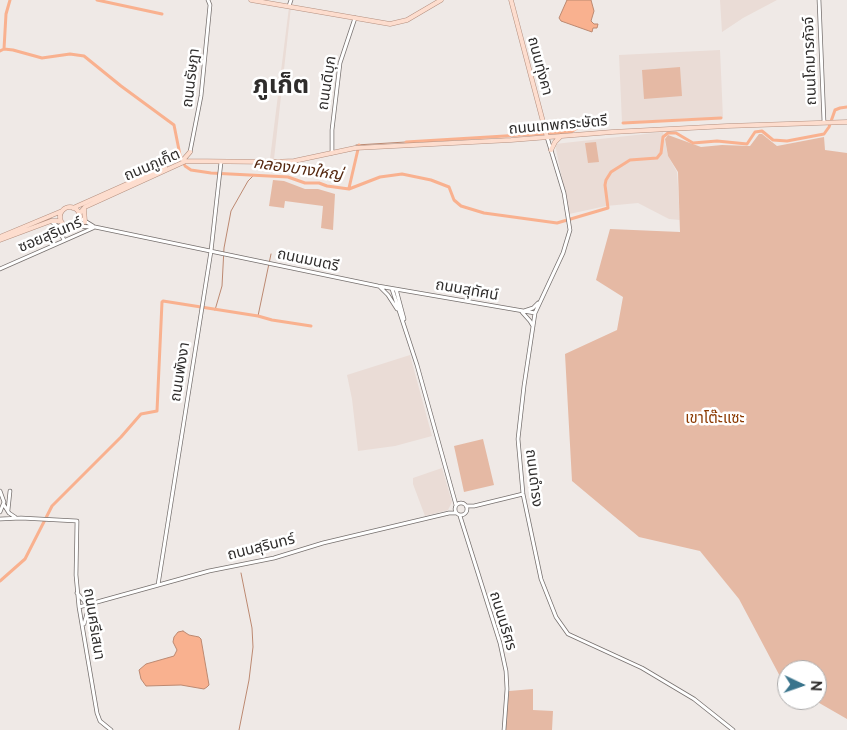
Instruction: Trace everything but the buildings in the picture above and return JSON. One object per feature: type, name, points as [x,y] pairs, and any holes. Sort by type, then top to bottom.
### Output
[{"type":"main road","points":[[251,0],[390,24],[399,23],[441,0]]},
{"type":"main road","name":"ถนนทุ่งคา","points":[[511,0],[546,134]]},
{"type":"main road","name":"ถนนเทพกระษัตรี","points":[[271,162],[294,161],[355,148],[511,140],[546,134],[561,136],[847,122]]},
{"type":"main road","points":[[551,150],[561,136]]},
{"type":"main road","points":[[190,152],[194,161]]},
{"type":"main road","name":"ถนนรัษฎา","points":[[186,160],[190,152]]},
{"type":"main road","name":"ถนนภูเก็ต","points":[[79,216],[85,206],[186,160],[271,162]]},
{"type":"main road","name":"ถนนภูเก็ต","points":[[73,208],[108,195]]},
{"type":"main road","points":[[85,206],[85,222]]},
{"type":"main road","points":[[0,239],[49,218],[63,210],[70,207],[79,216],[75,226],[70,227],[63,224],[60,214],[63,210]]},
{"type":"main road","points":[[0,239],[51,221],[61,221]]},
{"type":"street","points":[[208,0],[210,6]]},
{"type":"street","points":[[210,6],[213,0]]},
{"type":"street","points":[[290,6],[291,0]]},
{"type":"street","name":"ถนนโกมารภัจจ์","points":[[819,0],[829,122]]},
{"type":"street","name":"ถนนรัษฎา","points":[[190,152],[201,96],[210,6]]},
{"type":"street","name":"ถนนดีบุก","points":[[332,153],[332,130],[340,63],[355,18]]},
{"type":"street","name":"ถนนดำรง","points":[[546,134],[564,193],[569,214],[570,230],[563,253],[535,313],[518,439],[523,494],[541,579],[556,617],[568,634],[642,668],[694,699],[733,730]]},
{"type":"street","points":[[215,161],[220,170]]},
{"type":"street","name":"ถนนพังงา","points":[[158,585],[211,252],[221,162]]},
{"type":"street","name":"ถนนมนตรี","points":[[79,216],[85,222],[96,227]]},
{"type":"street","points":[[51,221],[57,226],[64,240]]},
{"type":"street","points":[[57,226],[61,221]]},
{"type":"street","name":"ถนนมนตรี","points":[[75,226],[96,227],[394,289]]},
{"type":"street","points":[[64,240],[62,230],[70,227]]},
{"type":"street","name":"ซอยสุรินทร์","points":[[0,269],[96,227]]},
{"type":"street","points":[[212,244],[222,254]]},
{"type":"street","points":[[378,286],[393,301],[404,322]]},
{"type":"street","points":[[394,289],[400,314]]},
{"type":"street","points":[[394,289],[401,305],[404,322],[458,504],[455,511],[462,516],[467,508]]},
{"type":"street","name":"ถนนสุทัศน์","points":[[394,289],[535,313]]},
{"type":"street","points":[[401,305],[402,295],[406,291]]},
{"type":"street","points":[[521,312],[534,308],[540,302]]},
{"type":"street","points":[[521,312],[530,320],[533,326]]},
{"type":"street","points":[[0,491],[8,512],[21,518]]},
{"type":"street","points":[[8,512],[10,491]]},
{"type":"street","points":[[458,504],[467,508],[523,494]]},
{"type":"street","points":[[0,512],[4,505]]},
{"type":"street","name":"ถนนสุรินทร์","points":[[79,607],[209,571],[274,558],[309,546],[455,511]]},
{"type":"street","name":"ถนนนริศร","points":[[462,516],[476,572],[500,644],[506,671],[507,690],[504,730]]},
{"type":"street","points":[[0,519],[21,518]]},
{"type":"street","name":"ถนนศรีเสนา","points":[[21,518],[77,521],[76,575],[79,607],[97,713],[100,721],[111,730]]},
{"type":"street","points":[[77,593],[85,602],[95,603]]},
{"type":"street","points":[[83,627],[88,610],[95,603]]},
{"type":"shaded area","points":[[567,0],[591,0],[594,11],[591,21],[594,24],[598,24],[597,28],[593,28],[592,32],[561,21],[559,18]]},
{"type":"shaded area","points":[[720,0],[777,0],[743,18],[722,32]]},
{"type":"shaded area","points":[[289,7],[291,7],[274,159],[270,159]]},
{"type":"shaded area","points":[[720,50],[723,118],[622,122],[619,55]]},
{"type":"shaded area","points":[[663,132],[668,156],[677,172],[680,220],[669,219],[638,203],[606,206],[569,214],[555,144]]},
{"type":"shaded area","points":[[410,355],[432,436],[395,446],[358,451],[352,399],[347,375]]},
{"type":"shaded area","points":[[442,468],[452,502],[448,510],[425,516],[413,484],[413,478]]},
{"type":"shaded area","points":[[183,631],[201,639],[209,685],[204,689],[181,685],[146,686],[141,679],[139,670],[146,664],[174,656],[177,650],[173,642],[174,637],[178,632]]},
{"type":"green space","points":[[680,67],[682,96],[644,99],[642,70]]},
{"type":"green space","name":"เขาโต๊ะแซะ","points":[[759,134],[762,134],[777,146],[824,137],[825,150],[847,153],[847,719],[827,707],[827,660],[777,660],[777,671],[739,599],[700,551],[639,537],[572,481],[565,354],[617,330],[623,297],[596,280],[610,229],[680,232],[678,172],[668,156],[665,139],[668,135],[701,147],[722,145],[750,146]]},
{"type":"green space","points":[[596,142],[599,162],[588,163],[585,143]]},
{"type":"green space","points":[[273,180],[284,181],[305,189],[318,189],[335,194],[333,230],[321,228],[323,206],[285,201],[284,208],[269,206]]},
{"type":"green space","points":[[483,439],[494,485],[464,492],[454,446]]},
{"type":"green space","points":[[533,689],[533,710],[553,711],[552,730],[505,730],[509,691]]},
{"type":"waterway","points":[[4,49],[6,14],[10,0]]},
{"type":"waterway","points":[[97,0],[162,14]]},
{"type":"waterway","name":"คลองบางใหญ่","points":[[0,51],[4,49],[13,50],[42,58],[70,54],[84,56],[174,125],[180,155],[185,166],[191,170],[211,173],[288,177],[305,183],[319,183],[349,189],[380,177],[402,174],[431,180],[449,187],[454,200],[461,206],[484,213],[557,223],[608,208],[605,185],[611,172],[630,160],[657,158],[661,153],[663,137],[668,133],[676,133],[693,143],[717,141],[747,144],[755,132],[762,131],[773,140],[787,141],[824,134],[829,127],[835,110],[847,107]]},
{"type":"waterway","points":[[623,123],[721,118]]},
{"type":"waterway","points":[[406,142],[571,132],[580,126]]},
{"type":"waterway","points":[[356,145],[406,142]]},
{"type":"waterway","points":[[349,188],[359,145]]},
{"type":"waterway","points":[[215,310],[222,286],[224,248],[231,211],[248,181],[253,176]]},
{"type":"waterway","points":[[258,316],[271,254]]},
{"type":"waterway","points":[[0,581],[25,559],[52,506],[121,437],[141,414],[157,411],[163,301],[311,326]]},
{"type":"waterway","points":[[239,730],[249,680],[253,647],[252,628],[241,573]]},
{"type":"district","name":"ภูเก็ต","points":[[281,85]]}]
